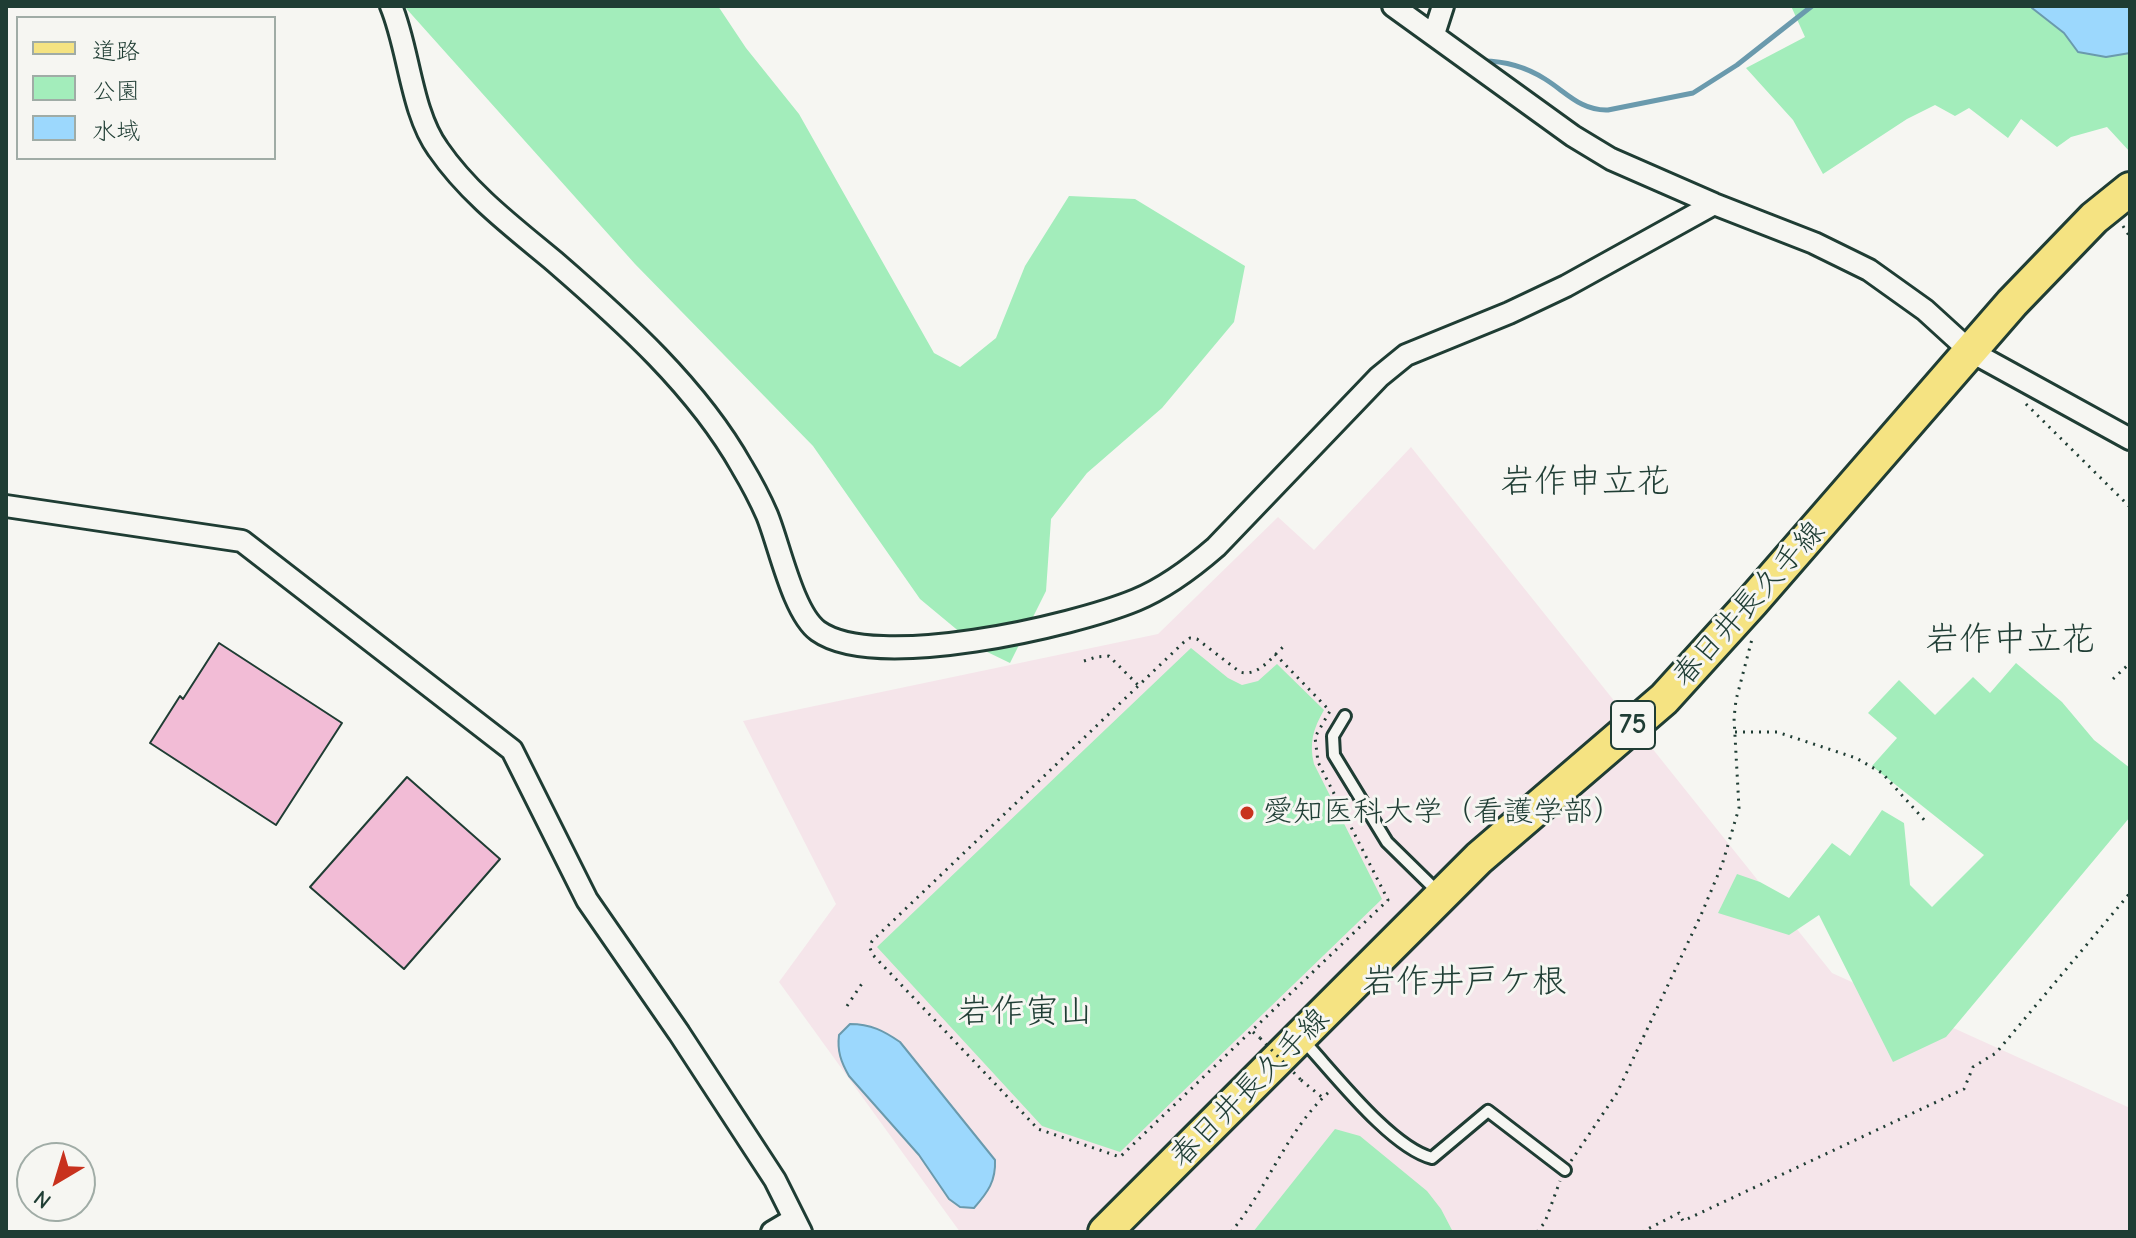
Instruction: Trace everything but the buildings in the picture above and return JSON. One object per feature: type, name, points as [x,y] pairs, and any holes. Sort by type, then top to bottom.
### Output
[{"type":"main road","name":"春日井長久手線","points":[[1105,1232],[1479,858],[1664,699],[2012,303],[2094,218],[2130,189]]},
{"type":"street","points":[[391,6],[399,26],[417,102],[435,146],[466,186],[594,296],[663,364],[707,416],[741,465],[767,515],[804,614],[818,631],[851,645],[957,644],[1044,629],[1097,615],[1140,599],[1197,564],[1216,547],[1379,377],[1406,355],[1566,286],[1714,204]]},
{"type":"street","points":[[1393,6],[1611,159],[1814,243],[1869,270],[1925,310],[1970,351],[2130,439]]},
{"type":"street","points":[[1434,34],[1443,6]]},
{"type":"street","points":[[6,506],[242,541],[512,750],[587,900],[775,1180],[797,1226],[772,1232]]},
{"type":"lane","points":[[1345,716],[1333,736],[1334,755],[1372,822],[1387,842],[1441,896]]},
{"type":"lane","points":[[1301,1038],[1393,1135],[1418,1154],[1432,1158],[1488,1111],[1565,1170]]},
{"type":"path","points":[[2019,396],[2130,507]]},
{"type":"path","points":[[1537,1232],[1545,1222],[1565,1170],[1617,1093],[1722,865],[1739,808],[1736,700],[1753,635]]},
{"type":"path","points":[[1275,654],[1330,711],[1315,737],[1318,762],[1388,900],[1120,1157],[1038,1129],[873,955],[870,948],[872,941],[1190,638],[1197,639],[1240,672],[1248,674],[1255,672],[1275,654],[1283,647]]},
{"type":"path","points":[[1084,661],[1109,656],[1139,686]]},
{"type":"path","points":[[2113,679],[2130,663]]},
{"type":"path","points":[[1735,732],[1777,732],[1856,758],[1882,773],[1927,823]]},
{"type":"path","points":[[1642,1232],[1679,1213],[1683,1221],[1964,1089],[1973,1067],[1996,1053],[2130,893]]},
{"type":"path","points":[[847,1006],[863,982]]},
{"type":"path","points":[[1253,1032],[1323,1098]]},
{"type":"path","points":[[1231,1232],[1254,1202],[1302,1119],[1341,1081]]},
{"type":"shaded area","name":"愛知医科大学（看護学部）","points":[[1411,447],[1832,973],[2130,1108],[2130,1232],[960,1232],[779,982],[836,904],[743,721],[1158,634],[1278,517],[1314,550]]},
{"type":"green space","points":[[404,6],[718,6],[746,48],[799,114],[934,353],[960,367],[996,338],[1025,266],[1069,196],[1135,199],[1245,266],[1234,322],[1162,408],[1087,473],[1051,519],[1046,591],[1010,663],[979,648],[920,599],[813,446],[635,264]]},
{"type":"green space","points":[[1791,6],[2032,6],[2064,33],[2078,52],[2106,57],[2130,53],[2130,152],[2107,127],[2071,137],[2057,147],[2021,119],[2008,138],[1969,108],[1955,116],[1935,105],[1907,119],[1823,174],[1793,120],[1746,68],[1805,37]]},
{"type":"green space","points":[[1191,648],[1228,678],[1242,685],[1258,681],[1277,664],[1324,710],[1313,736],[1314,764],[1382,899],[1120,1152],[1042,1126],[877,947]]},
{"type":"green space","points":[[2016,663],[2062,702],[2094,740],[2130,768],[2130,817],[1946,1037],[1893,1062],[1819,915],[1789,935],[1718,913],[1737,874],[1789,898],[1832,843],[1850,856],[1882,810],[1904,823],[1910,885],[1932,907],[1984,855],[1872,766],[1897,738],[1868,713],[1899,680],[1935,715],[1973,677],[1990,693]]},
{"type":"green space","points":[[1335,1129],[1360,1136],[1427,1191],[1453,1232],[1253,1232]]},
{"type":"water","points":[[2032,6],[2130,6],[2130,53],[2106,57],[2078,52],[2064,33]]},
{"type":"water","points":[[850,1024],[877,1029],[900,1042],[995,1160],[990,1186],[974,1208],[960,1207],[949,1199],[919,1155],[849,1076],[840,1056],[839,1035]]},
{"type":"waterway","points":[[1483,61],[1523,68],[1582,104],[1608,110],[1693,93],[1737,65],[1812,6]]},
{"type":"place","name":"愛知医科大学（看護学部）","points":[[1247,813]]},
{"type":"district","name":"岩作申立花","points":[[1585,482]]},
{"type":"district","name":"岩作中立花","points":[[2010,640]]},
{"type":"district","name":"岩作井戸ケ根","points":[[1464,982]]},
{"type":"district","name":"岩作寅山","points":[[1025,1012]]}]
